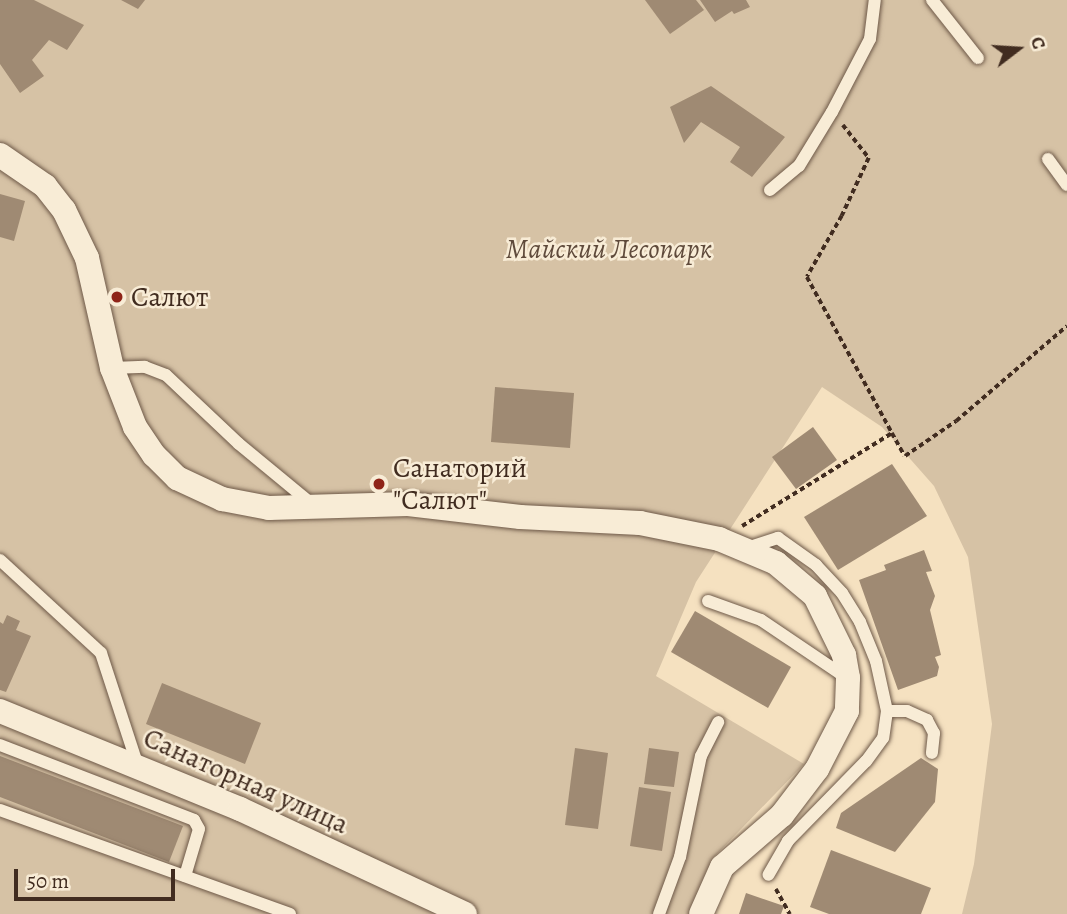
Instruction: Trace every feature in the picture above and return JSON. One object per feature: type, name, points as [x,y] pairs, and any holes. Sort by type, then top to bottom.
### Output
[{"type":"street","points":[[0,155],[45,186],[78,234],[87,258],[112,368],[135,427],[154,455],[177,478],[222,499],[270,508],[408,504],[520,517],[640,523],[719,539],[744,549],[776,563],[816,596],[844,654],[848,678],[847,711],[817,769],[782,815],[722,867],[701,914]]},
{"type":"street","name":"Санаторная улица","points":[[0,711],[240,808],[465,914]]},
{"type":"lane","points":[[770,190],[799,166],[832,112],[870,39],[875,0]]},
{"type":"lane","points":[[932,0],[978,58]]},
{"type":"lane","points":[[1048,159],[1067,185]]},
{"type":"lane","points":[[112,368],[145,366],[166,375],[239,444],[315,507]]},
{"type":"lane","points":[[744,549],[778,538],[816,565],[842,593],[860,622],[876,661],[887,711],[883,738],[866,761],[788,841],[768,875]]},
{"type":"lane","points":[[0,560],[101,653],[138,766]]},
{"type":"lane","points":[[708,601],[761,620],[848,678]]},
{"type":"lane","points":[[887,711],[907,711],[927,720],[934,733],[932,753]]},
{"type":"lane","points":[[659,914],[680,857],[701,756],[718,722]]},
{"type":"lane","points":[[0,745],[194,820],[199,830],[185,876]]},
{"type":"lane","points":[[0,810],[289,914]]},
{"type":"path","points":[[832,112],[869,158],[842,216],[807,277],[905,456],[956,421],[1067,326]]},
{"type":"path","points":[[719,539],[892,433]]},
{"type":"path","points":[[768,875],[790,914]]},
{"type":"green space","name":"Санаторий \"Салют\"","points":[[0,0],[1067,0],[1067,914],[962,914],[974,864],[992,724],[968,557],[934,486],[882,427],[822,387],[696,582],[656,676],[804,764],[713,858],[691,914],[0,914]]},
{"type":"building","points":[[0,0],[34,0],[84,25],[67,50],[49,40],[32,60],[44,76],[20,93],[0,64]]},
{"type":"building","points":[[121,0],[145,0],[138,9]]},
{"type":"building","points":[[645,0],[696,0],[704,10],[670,34]]},
{"type":"building","points":[[700,0],[746,0],[750,7],[734,14],[732,11],[715,22]]},
{"type":"building","points":[[711,86],[785,137],[752,177],[730,162],[740,147],[701,122],[684,143],[670,107]]},
{"type":"building","points":[[0,194],[25,201],[14,241],[0,237]]},
{"type":"building","points":[[495,387],[574,393],[570,448],[491,442]]},
{"type":"building","points":[[813,427],[837,460],[796,489],[772,457]]},
{"type":"building","points":[[892,464],[927,516],[838,570],[804,517]]},
{"type":"building","points":[[924,550],[932,571],[926,572],[935,596],[930,610],[941,655],[935,657],[939,667],[937,676],[898,690],[859,580],[886,570],[884,565]]},
{"type":"building","points":[[695,611],[791,667],[768,708],[671,652]]},
{"type":"building","points":[[7,615],[20,621],[16,630],[31,636],[6,692],[0,690],[0,622],[3,624]]},
{"type":"building","points":[[162,683],[261,723],[245,764],[146,724]]},
{"type":"building","points":[[575,748],[608,753],[598,829],[565,825]]},
{"type":"building","points":[[649,748],[679,752],[674,787],[644,784]]},
{"type":"building","points":[[0,756],[183,826],[169,862],[0,797]]},
{"type":"building","points":[[921,758],[938,769],[935,802],[895,852],[836,828],[841,813]]},
{"type":"building","points":[[639,787],[671,792],[662,851],[630,846]]},
{"type":"building","points":[[831,850],[931,888],[921,914],[829,914],[810,907]]},
{"type":"building","points":[[746,893],[784,906],[781,914],[739,914]]},
{"type":"place","name":"Салют","points":[[117,297]]},
{"type":"place","name":"Санаторий \"Салют\"","points":[[379,484]]},
{"type":"park label","name":"Майский Лесопарк","points":[[609,249]]}]
